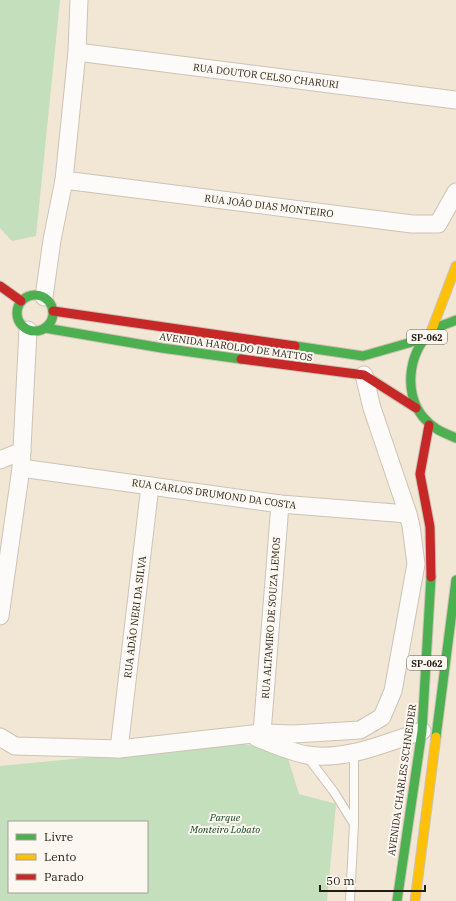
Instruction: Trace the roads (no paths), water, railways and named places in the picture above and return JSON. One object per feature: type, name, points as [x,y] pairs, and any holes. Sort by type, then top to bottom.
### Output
[{"type":"main road","name":"SP-062","points":[[429,335],[456,266]]},
{"type":"main road","points":[[0,286],[21,301]]},
{"type":"main road","points":[[6,314],[24,327],[34,332],[45,328],[52,319],[48,304],[38,295],[26,297],[18,306],[17,312],[24,327]]},
{"type":"main road","name":"AVENIDA HAROLDO DE MATTOS","points":[[48,304],[363,356],[429,335]]},
{"type":"main road","name":"SP-062","points":[[456,320],[448,322],[429,335],[419,346],[410,366],[410,387],[416,408],[429,425],[447,436],[456,438]]},
{"type":"main road","name":"AVENIDA HAROLDO DE MATTOS","points":[[45,328],[162,348],[364,375],[416,408]]},
{"type":"main road","name":"AVENIDA CHARLES SCHNEIDER","points":[[397,901],[422,731],[432,568],[430,527],[420,474],[429,425]]},
{"type":"main road","name":"SP-062","points":[[415,901],[456,580]]},
{"type":"street","points":[[48,304],[52,240],[64,180],[77,52],[79,0]]},
{"type":"street","name":"RUA DOUTOR CELSO CHARURI","points":[[77,52],[456,100]]},
{"type":"street","name":"RUA JOÃO DIAS MONTEIRO","points":[[64,180],[412,224],[438,224],[456,192]]},
{"type":"street","points":[[0,616],[21,468],[24,327]]},
{"type":"street","points":[[0,737],[15,746],[119,749],[255,733],[294,734],[360,730],[382,717],[393,691],[416,564],[408,514],[372,408],[364,375]]},
{"type":"street","points":[[372,408],[388,390]]},
{"type":"street","points":[[0,460],[22,450]]},
{"type":"street","name":"RUA CARLOS DRUMOND DA COSTA","points":[[21,468],[280,504],[408,514]]},
{"type":"street","name":"RUA ADÃO NERI DA SILVA","points":[[119,749],[150,486]]},
{"type":"street","name":"RUA ALTAMIRO DE SOUZA LEMOS","points":[[255,733],[280,504]]},
{"type":"street","points":[[255,733],[306,755],[329,756],[354,753],[422,731]]},
{"type":"lane","points":[[350,901],[354,824],[354,753]]},
{"type":"lane","points":[[306,755],[334,792],[354,824]]},
{"type":"park label","name":"Parque Monteiro Lobato","points":[[225,822]]}]
